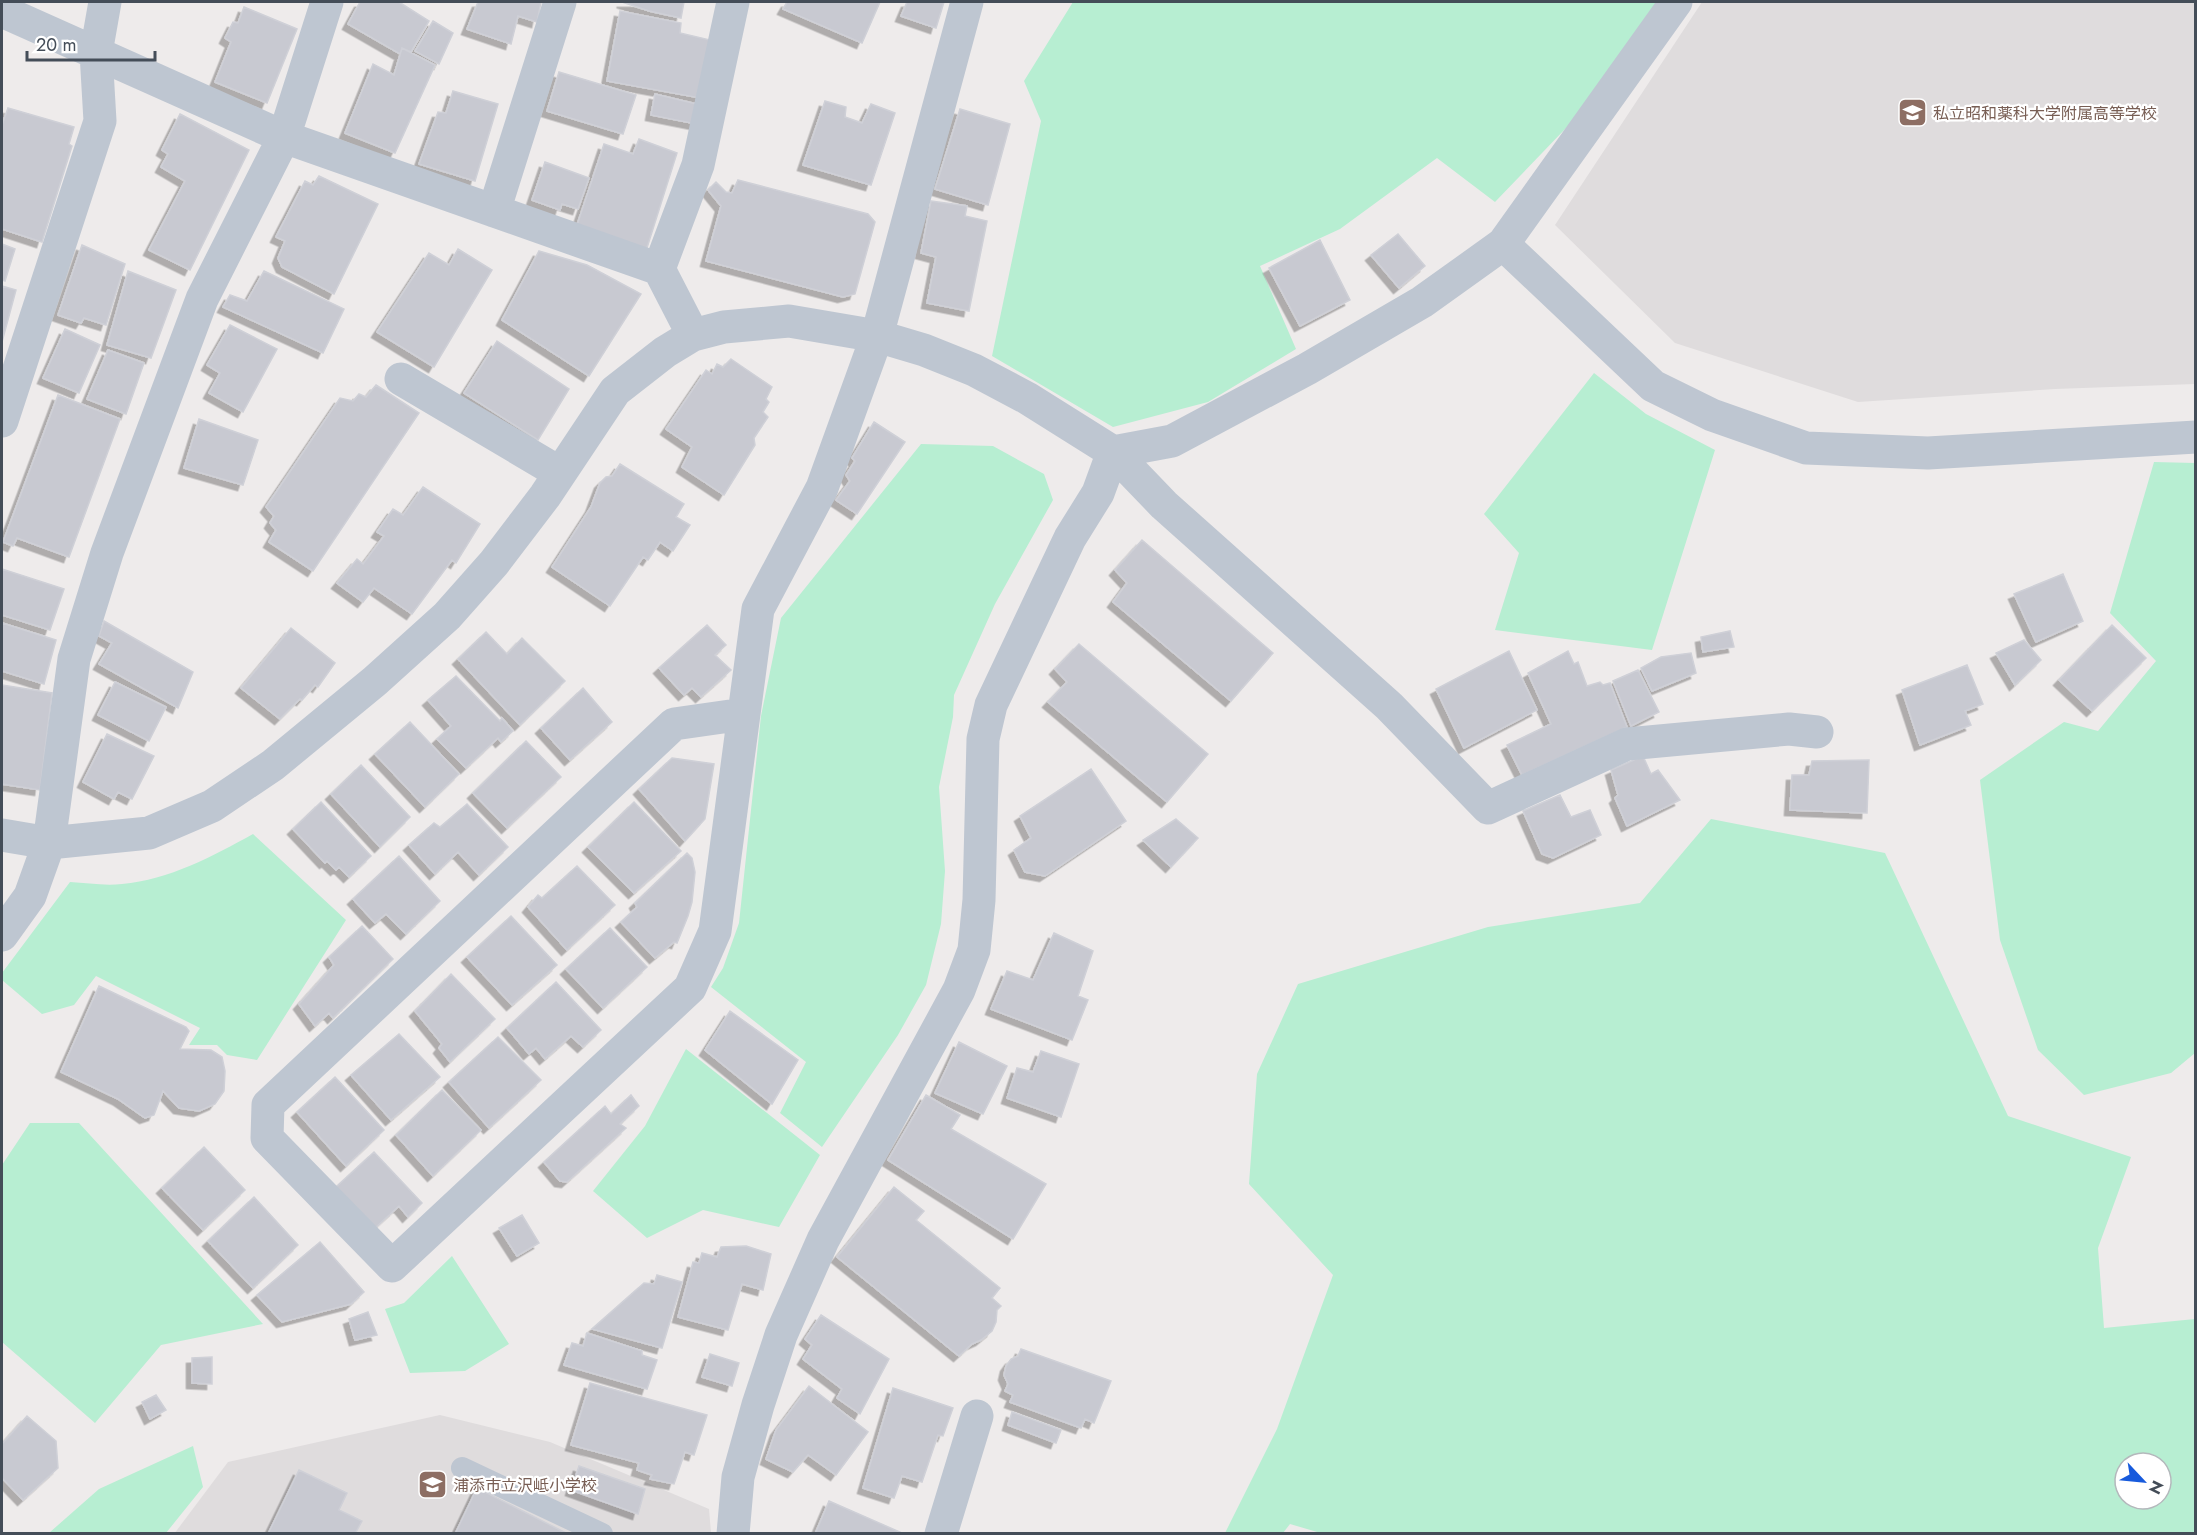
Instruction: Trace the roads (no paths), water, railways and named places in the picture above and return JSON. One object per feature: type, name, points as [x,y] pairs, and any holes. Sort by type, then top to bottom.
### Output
[{"type":"street","points":[[2,421],[100,121],[96,53],[105,2]]},
{"type":"street","points":[[2,935],[30,896],[49,843],[74,659],[107,553],[202,299],[284,137],[327,2]]},
{"type":"street","points":[[494,211],[560,2]]},
{"type":"street","points":[[659,269],[698,165],[733,2]]},
{"type":"street","points":[[744,714],[674,724],[268,1105],[267,1138],[392,1266],[690,988],[715,931],[744,714],[758,609],[822,488],[877,336],[967,2]]},
{"type":"street","points":[[1113,452],[1172,441],[1203,425],[1307,369],[1422,302],[1503,244],[1677,2]]},
{"type":"street","points":[[2,11],[284,137],[659,269],[693,335]]},
{"type":"street","points":[[1503,244],[1653,386],[1712,415],[1806,448],[1928,453],[2196,437]]},
{"type":"street","points":[[2,835],[49,843],[149,833],[212,806],[273,765],[375,681],[447,616],[494,563],[615,391],[665,352],[693,335],[724,327],[789,321],[877,336],[924,350],[974,370],[1027,398],[1113,452],[1164,505],[1389,706],[1488,808],[1627,744],[1789,729],[1817,732]]},
{"type":"street","points":[[401,379],[560,472]]},
{"type":"street","points":[[733,1533],[738,1477],[758,1405],[782,1335],[823,1240],[959,990],[974,950],[979,900],[983,739],[991,705],[1070,538],[1098,493],[1113,452]]},
{"type":"street","points":[[941,1533],[977,1416]]},
{"type":"lane","points":[[462,1468],[602,1533]]},
{"type":"place","name":"私立昭和薬科大学附属高等学校","points":[[1912,113]]},
{"type":"place","name":"浦添市立沢岻小学校","points":[[432,1485]]}]
